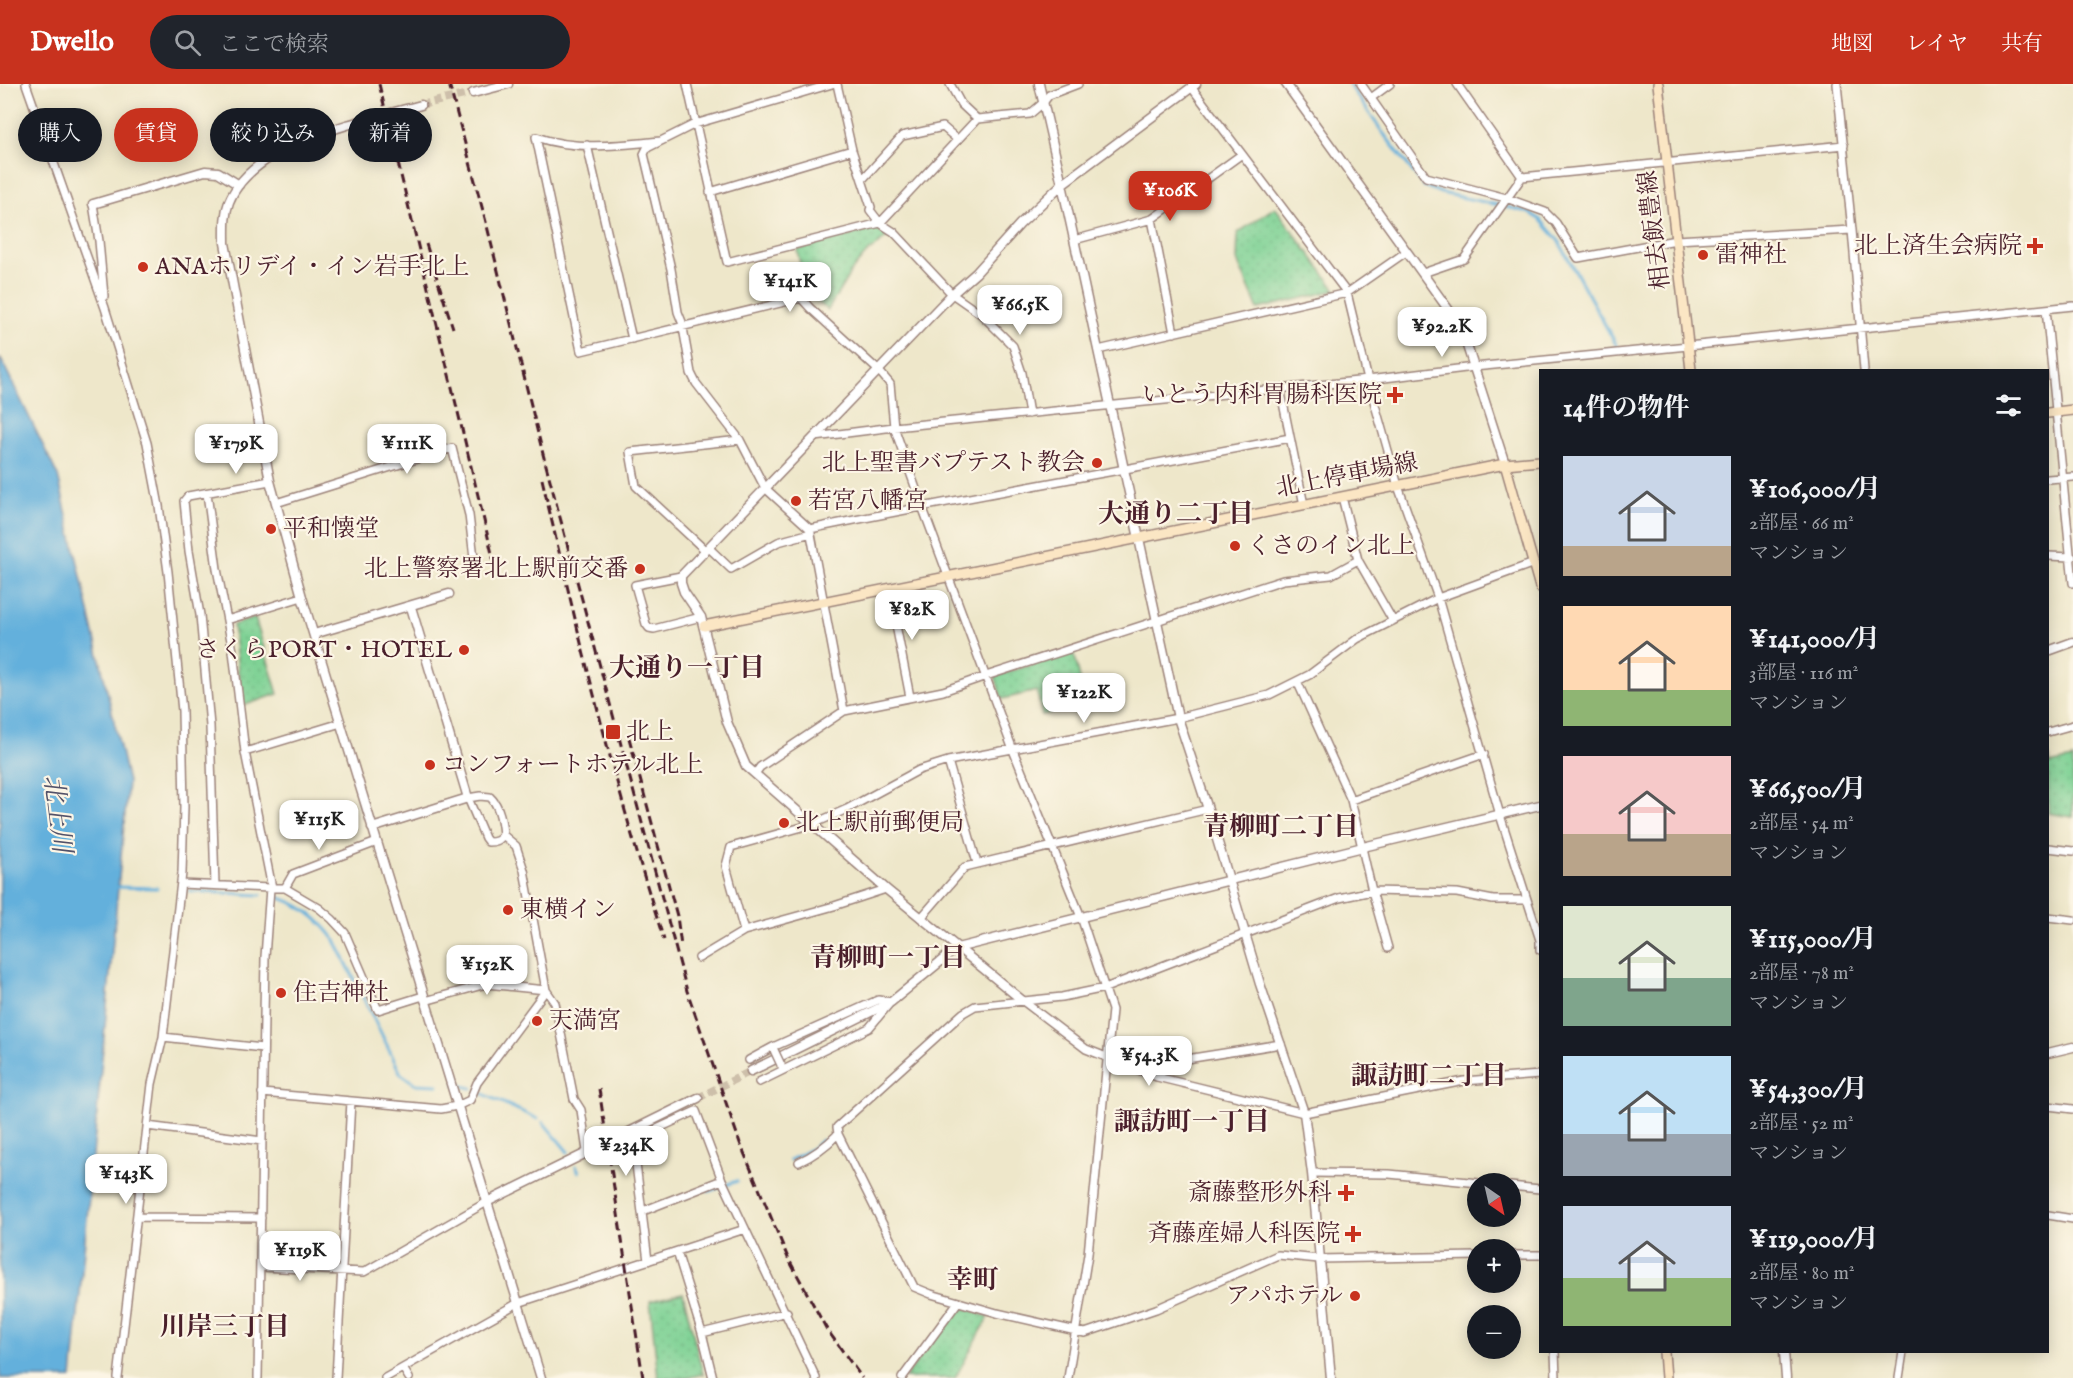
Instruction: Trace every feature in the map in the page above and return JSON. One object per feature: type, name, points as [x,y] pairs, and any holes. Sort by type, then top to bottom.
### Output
[{"type":"main road","name":"相去飯豊線","points":[[1658,84],[1691,369]]},
{"type":"main road","points":[[2052,412],[2073,410]]},
{"type":"main road","name":"北上停車場線","points":[[703,622],[824,602],[1505,464],[1539,461]]},
{"type":"main road","points":[[1505,464],[1539,583]]},
{"type":"main road","points":[[1664,1353],[1666,1378]]},
{"type":"street","points":[[26,84],[105,308],[147,443],[168,572],[182,711],[184,807],[181,885],[164,1037],[152,1084],[118,1378]]},
{"type":"street","points":[[473,93],[508,84]]},
{"type":"street","points":[[687,84],[727,262],[880,223],[977,119],[1030,114],[1043,104],[1049,95],[1078,84]]},
{"type":"street","points":[[844,711],[811,531],[765,488],[740,440],[696,383],[691,373],[683,327],[644,154],[647,148],[695,124],[834,84],[870,210],[880,223],[894,232],[952,294],[982,315],[1012,346],[1017,354],[1022,373],[1029,414]]},
{"type":"street","points":[[950,84],[961,104],[977,119]]},
{"type":"street","points":[[1039,84],[1178,718],[1208,809],[1244,934],[1304,1113],[1312,1173],[1331,1378]]},
{"type":"street","points":[[1286,84],[1461,327],[1505,464]]},
{"type":"street","points":[[1361,84],[1425,177],[1506,198],[1545,212],[1556,223],[1578,258],[1676,240],[1852,230]]},
{"type":"street","points":[[1371,98],[1390,84]]},
{"type":"street","points":[[1457,84],[1522,177]]},
{"type":"street","points":[[1837,84],[1864,369]]},
{"type":"street","points":[[703,622],[649,628],[635,585],[681,576],[952,294],[976,273],[1020,224],[1062,184],[1194,86],[1242,154],[1347,293],[1368,380],[1398,486],[1438,597],[1500,815],[1539,937]]},
{"type":"street","points":[[421,105],[315,135],[277,153],[256,167],[239,185],[229,202],[224,222],[225,243],[270,481],[302,597],[541,1378]]},
{"type":"street","points":[[862,180],[902,136],[943,128],[958,140]]},
{"type":"street","points":[[661,141],[623,145],[586,145],[555,144],[536,137],[581,351],[801,298],[890,384],[894,427],[922,506],[1013,750],[1081,917],[1106,988],[1112,1010],[1088,1254],[1068,1378]]},
{"type":"street","points":[[586,145],[633,339]]},
{"type":"street","points":[[1423,273],[1464,259],[1522,177],[1844,145]]},
{"type":"street","points":[[710,192],[852,150]]},
{"type":"street","points":[[1074,240],[1152,219],[1242,154]]},
{"type":"street","points":[[105,308],[93,204],[206,171],[218,172],[239,185]]},
{"type":"street","points":[[1152,219],[1174,333]]},
{"type":"street","points":[[1098,350],[1347,293],[1406,252]]},
{"type":"street","points":[[815,437],[894,427],[1368,380],[1474,366],[2073,306]]},
{"type":"street","points":[[2046,309],[2052,412],[2064,477],[2073,583]]},
{"type":"street","points":[[1280,388],[1304,505]]},
{"type":"street","points":[[740,440],[630,452],[636,486],[731,569],[778,542],[811,531],[922,506],[1290,438]]},
{"type":"street","points":[[276,503],[452,448],[469,515],[474,558]]},
{"type":"street","points":[[2049,479],[2073,477]]},
{"type":"street","points":[[215,885],[210,726],[200,615],[189,551],[184,501],[188,496],[270,481]]},
{"type":"street","points":[[207,493],[217,569],[233,651],[245,752],[272,888],[285,888],[318,908],[345,933],[378,1010],[486,984],[546,990]]},
{"type":"street","points":[[1342,497],[1358,560],[1393,621]]},
{"type":"street","points":[[2049,556],[2071,557]]},
{"type":"street","points":[[755,774],[760,767],[844,711],[943,691],[1283,580],[1331,575],[1358,560]]},
{"type":"street","points":[[744,931],[726,867],[731,847],[813,824],[847,809],[919,770],[948,761],[1178,718],[1269,695],[1310,675],[1357,639],[1438,597],[1534,564]]},
{"type":"street","points":[[681,576],[684,592],[703,622],[727,722],[746,766],[886,889],[1086,1049],[1157,1077],[1304,1113],[1464,1081],[1539,1075]]},
{"type":"street","points":[[889,589],[910,697]]},
{"type":"street","points":[[314,634],[449,594]]},
{"type":"street","points":[[227,620],[302,597]]},
{"type":"street","points":[[411,607],[468,798],[488,842],[499,840],[503,835]]},
{"type":"street","points":[[2049,651],[2073,642]]},
{"type":"street","points":[[1297,681],[1351,800],[1388,948]]},
{"type":"street","points":[[245,752],[341,723]]},
{"type":"street","points":[[2049,732],[2073,725]]},
{"type":"street","points":[[1351,800],[1484,754]]},
{"type":"street","points":[[948,761],[976,863]]},
{"type":"street","points":[[372,828],[468,798],[490,797],[494,801],[503,835],[516,846],[524,870],[546,990],[555,1003],[574,1099],[580,1110],[587,1151]]},
{"type":"street","points":[[759,1082],[782,1067],[869,1028],[891,1002],[957,948],[1539,805]]},
{"type":"street","points":[[921,918],[964,867],[1208,809]]},
{"type":"street","points":[[285,888],[293,874],[377,842]]},
{"type":"street","points":[[2049,848],[2073,851]]},
{"type":"street","points":[[181,885],[270,888],[265,957],[258,1378]]},
{"type":"street","points":[[699,958],[744,931],[886,889]]},
{"type":"street","points":[[1467,1256],[1319,1260],[1278,1255],[1156,1309],[1085,1333],[958,1302],[914,1287],[838,1134],[837,1127],[963,1013],[975,1006],[1062,996],[1106,988],[1339,898],[1372,891],[1457,893],[1493,900],[1527,900]]},
{"type":"street","points":[[2049,917],[2073,920]]},
{"type":"street","points":[[262,1093],[441,1108],[456,1106],[471,1100],[477,1083],[546,990]]},
{"type":"street","points":[[748,1060],[878,1000],[891,1002]]},
{"type":"street","points":[[751,1071],[891,1002]]},
{"type":"street","points":[[164,1037],[264,1048]]},
{"type":"street","points":[[1157,1077],[1174,1061],[1281,1044]]},
{"type":"street","points":[[2049,1053],[2073,1047]]},
{"type":"street","points":[[774,1049],[782,1067]]},
{"type":"street","points":[[261,1267],[364,1272],[487,1202],[698,1098]]},
{"type":"street","points":[[336,1378],[351,1101]]},
{"type":"street","points":[[2049,1106],[2073,1109]]},
{"type":"street","points":[[648,1261],[633,1140],[696,1111],[722,1180],[787,1312],[816,1378]]},
{"type":"street","points":[[147,1126],[262,1141]]},
{"type":"street","points":[[799,1162],[815,1155],[838,1134]]},
{"type":"street","points":[[1312,1173],[1389,1174],[1467,1182]]},
{"type":"street","points":[[643,1211],[722,1180]]},
{"type":"street","points":[[1521,1187],[1539,1189]]},
{"type":"street","points":[[2049,1215],[2073,1219]]},
{"type":"street","points":[[137,1217],[261,1218]]},
{"type":"street","points":[[385,1378],[518,1303],[745,1229]]},
{"type":"street","points":[[677,1252],[702,1333],[712,1378]]},
{"type":"street","points":[[1521,1255],[1539,1255]]},
{"type":"street","points":[[902,1378],[958,1302]]},
{"type":"street","points":[[702,1333],[787,1312]]},
{"type":"street","points":[[1555,1353],[1556,1378]]},
{"type":"street","points":[[1784,1353],[1786,1378]]},
{"type":"street","points":[[1899,1378],[1903,1353]]},
{"type":"street","points":[[403,1368],[409,1378]]},
{"type":"green space","points":[[1275,207],[1336,290],[1258,309],[1237,260],[1238,233]]},
{"type":"green space","points":[[876,228],[887,237],[865,255],[850,273],[828,310],[806,293],[797,250]]},
{"type":"green space","points":[[255,618],[278,694],[242,706],[233,625]]},
{"type":"green space","points":[[1074,652],[1086,706],[1042,715],[1037,691],[1002,699],[995,676]]},
{"type":"green space","points":[[2073,759],[2073,817],[2049,813],[2049,760],[2050,764]]},
{"type":"green space","points":[[683,1293],[703,1374],[687,1378],[658,1378],[650,1301]]},
{"type":"green space","points":[[959,1306],[989,1317],[955,1378],[905,1378]]},
{"type":"water","name":"北上川","points":[[0,357],[58,476],[128,782],[72,1378],[0,1378]]},
{"type":"waterway","points":[[1349,84],[1424,186],[1441,193],[1530,213],[1540,219],[1558,240],[1618,348]]},
{"type":"waterway","points":[[114,887],[157,888]]},
{"type":"waterway","points":[[189,891],[261,895]]},
{"type":"waterway","points":[[274,896],[309,913],[335,940],[401,1074],[416,1084],[438,1085]]},
{"type":"waterway","points":[[455,1084],[472,1088]]},
{"type":"waterway","points":[[479,1092],[538,1119]]},
{"type":"waterway","points":[[543,1122],[568,1152]]},
{"type":"waterway","points":[[790,1160],[813,1148],[822,1140]]},
{"type":"waterway","points":[[576,1166],[579,1172]]},
{"type":"waterway","points":[[709,1191],[737,1181]]},
{"type":"tunnel","points":[[421,105],[473,93]]},
{"type":"tunnel","points":[[698,1098],[751,1071]]},
{"type":"railway","points":[[379,84],[494,562]]},
{"type":"railway","points":[[449,84],[486,222],[543,454],[687,991],[740,1143],[788,1258],[826,1328],[862,1378]]},
{"type":"railway","points":[[426,244],[453,328]]},
{"type":"railway","points":[[542,479],[613,769],[664,940]]},
{"type":"railway","points":[[629,738],[677,916],[681,946]]},
{"type":"railway","points":[[599,1089],[643,1378]]},
{"type":"place","name":"北上済生会病院","points":[[2035,246]]},
{"type":"place","name":"雷神社","points":[[1703,255]]},
{"type":"place","name":"ANAホリデイ・イン岩手北上","points":[[143,267]]},
{"type":"place","name":"いとう内科胃腸科医院","points":[[1395,395]]},
{"type":"place","name":"北上聖書バプテスト教会","points":[[1097,463]]},
{"type":"place","name":"若宮八幡宮","points":[[796,501]]},
{"type":"place","name":"平和懐堂","points":[[271,529]]},
{"type":"place","name":"くさのイン北上","points":[[1235,546]]},
{"type":"place","name":"北上警察署北上駅前交番","points":[[640,569]]},
{"type":"place","name":"さくらPORT・HOTEL","points":[[464,650]]},
{"type":"place","name":"北上","points":[[613,732]]},
{"type":"place","name":"コンフォートホテル北上","points":[[430,765]]},
{"type":"place","name":"北上駅前郵便局","points":[[784,823]]},
{"type":"place","name":"東横イン","points":[[508,910]]},
{"type":"place","name":"住吉神社","points":[[281,993]]},
{"type":"place","name":"天満宮","points":[[537,1021]]},
{"type":"place","name":"斎藤整形外科","points":[[1346,1193]]},
{"type":"place","name":"斉藤産婦人科医院","points":[[1353,1234]]},
{"type":"place","name":"アパホテル","points":[[1355,1296]]},
{"type":"district","name":"大通り二丁目","points":[[1176,514]]},
{"type":"district","name":"大通り一丁目","points":[[687,668]]},
{"type":"district","name":"青柳町二丁目","points":[[1281,827]]},
{"type":"district","name":"青柳町一丁目","points":[[888,958]]},
{"type":"district","name":"諏訪町二丁目","points":[[1429,1076]]},
{"type":"district","name":"諏訪町一丁目","points":[[1192,1122]]},
{"type":"district","name":"幸町","points":[[973,1280]]},
{"type":"district","name":"川岸三丁目","points":[[225,1327]]}]
